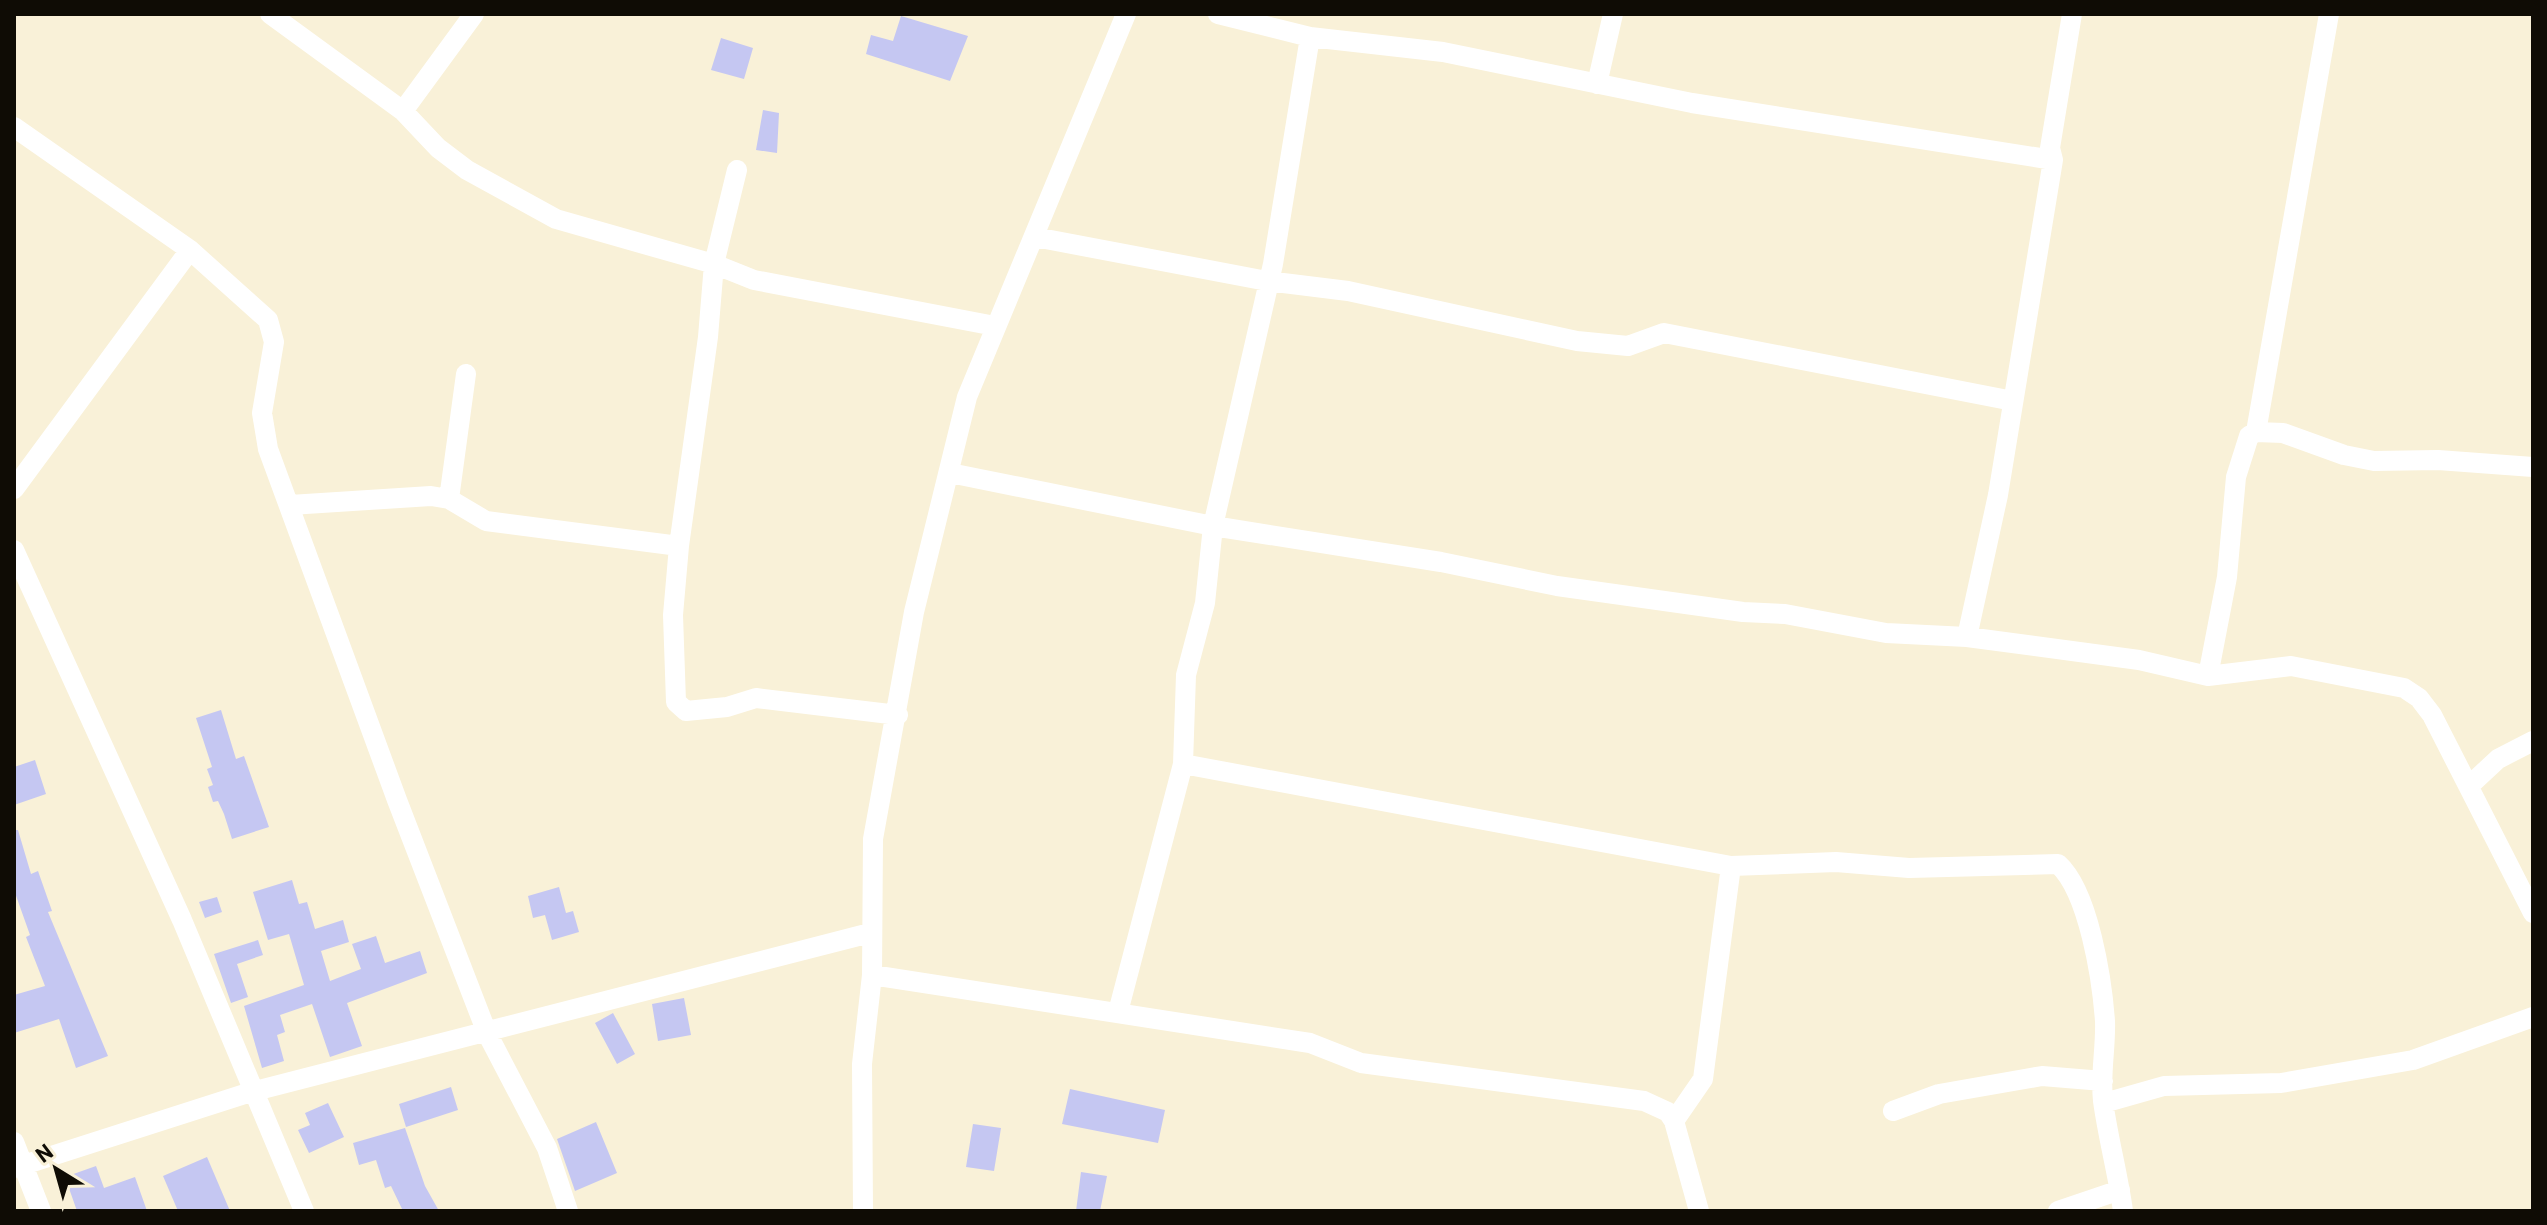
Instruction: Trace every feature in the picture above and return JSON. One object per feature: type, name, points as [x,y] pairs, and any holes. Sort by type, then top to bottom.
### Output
[{"type":"street","points":[[270,14],[403,111],[438,148],[528,206],[580,228],[714,264],[754,280],[995,326]]},
{"type":"street","points":[[403,111],[474,14]]},
{"type":"street","points":[[863,1211],[862,1064],[872,975],[873,839],[898,715],[914,612],[967,397],[1126,14]]},
{"type":"street","points":[[1218,14],[1310,37],[1443,52],[1597,84],[1873,134],[2053,160]]},
{"type":"street","points":[[1597,84],[1613,14]]},
{"type":"street","points":[[1967,637],[2013,401],[2053,160],[2050,148],[2072,14]]},
{"type":"street","points":[[2256,432],[2329,14]]},
{"type":"street","points":[[1118,1012],[1183,764],[1186,675],[1205,603],[1213,526],[1280,227],[1310,37]]},
{"type":"street","points":[[14,127],[190,250],[268,320],[273,331],[263,431],[397,800],[487,1033],[547,1148],[568,1211]]},
{"type":"street","points":[[737,170],[714,264],[708,337],[679,546],[673,615],[676,702],[686,711],[727,707],[756,698],[898,715]]},
{"type":"street","points":[[1035,237],[1267,281],[1348,291],[1577,341],[1628,346],[1664,333],[2013,401]]},
{"type":"street","points":[[14,489],[190,250]]},
{"type":"street","points":[[449,499],[466,374]]},
{"type":"street","points":[[2208,676],[2227,577],[2236,477],[2249,436],[2256,432],[2283,433],[2344,455],[2374,461],[2438,460],[2533,467]]},
{"type":"street","points":[[950,473],[1213,526],[1441,562],[1557,586],[1743,612],[1785,614],[1886,633],[1967,637],[2139,660],[2208,676],[2291,666],[2404,688],[2419,698],[2432,715],[2533,913]]},
{"type":"street","points":[[290,505],[431,496],[449,499],[486,521],[679,546]]},
{"type":"street","points":[[14,550],[182,920],[251,1092],[304,1211]]},
{"type":"street","points":[[2469,786],[2498,759],[2533,741]]},
{"type":"street","points":[[1183,764],[1731,866],[1836,862],[1909,868],[2058,864],[2069,875],[2097,970],[2105,1025],[2104,1103],[2122,1201],[2058,1211]]},
{"type":"street","points":[[1674,1121],[1703,1079],[1731,866]]},
{"type":"street","points":[[18,1167],[251,1092],[870,933]]},
{"type":"street","points":[[872,975],[1310,1043],[1361,1063],[1644,1101],[1668,1112],[1674,1121],[1699,1211]]},
{"type":"street","points":[[2104,1103],[2164,1086],[2281,1083],[2413,1060],[2533,1017]]},
{"type":"street","points":[[1893,1111],[1931,1096],[2042,1076],[2103,1081]]},
{"type":"street","points":[[14,1142],[18,1167],[41,1211]]},
{"type":"building","points":[[901,16],[968,36],[950,81],[866,54],[871,35],[893,41]]},
{"type":"building","points":[[721,38],[753,48],[744,79],[711,70]]},
{"type":"building","points":[[763,110],[779,113],[777,153],[756,150]]},
{"type":"building","points":[[221,710],[236,759],[244,756],[269,827],[232,839],[218,801],[213,802],[208,787],[213,785],[207,769],[212,767],[196,718]]},
{"type":"building","points":[[35,760],[46,794],[14,805],[14,767]]},
{"type":"building","points":[[14,830],[18,830],[31,874],[38,871],[52,911],[48,912],[108,1056],[76,1068],[59,1019],[14,1033],[14,995],[45,986],[26,937],[30,935],[14,890]]},
{"type":"building","points":[[292,880],[299,904],[307,902],[315,929],[343,920],[349,942],[321,951],[330,981],[361,969],[352,944],[376,936],[385,963],[420,951],[427,973],[347,1003],[362,1046],[330,1057],[312,1004],[280,1015],[285,1032],[277,1035],[284,1061],[262,1068],[244,1006],[304,985],[289,934],[268,940],[253,892]]},
{"type":"building","points":[[559,887],[566,913],[573,911],[579,932],[552,940],[545,915],[533,918],[528,896]]},
{"type":"building","points":[[217,897],[222,912],[205,918],[199,902]]},
{"type":"building","points":[[258,940],[263,955],[237,964],[248,997],[231,1003],[214,954]]},
{"type":"building","points":[[684,998],[691,1035],[658,1041],[652,1004]]},
{"type":"building","points":[[613,1013],[635,1054],[617,1064],[595,1023]]},
{"type":"building","points":[[451,1087],[458,1110],[406,1127],[399,1104]]},
{"type":"building","points":[[1070,1089],[1165,1110],[1158,1143],[1062,1124]]},
{"type":"building","points":[[328,1103],[344,1137],[309,1153],[298,1130],[310,1125],[305,1113]]},
{"type":"building","points":[[596,1122],[617,1173],[575,1191],[557,1139]]},
{"type":"building","points":[[973,1124],[1001,1128],[994,1171],[966,1167]]},
{"type":"building","points":[[405,1128],[425,1186],[439,1211],[403,1211],[391,1186],[385,1188],[376,1160],[359,1165],[353,1143]]},
{"type":"building","points":[[207,1157],[230,1211],[178,1211],[163,1176]]},
{"type":"building","points":[[96,1166],[104,1188],[135,1177],[147,1211],[77,1211],[65,1177]]},
{"type":"building","points":[[1081,1172],[1107,1176],[1100,1211],[1076,1211]]}]
